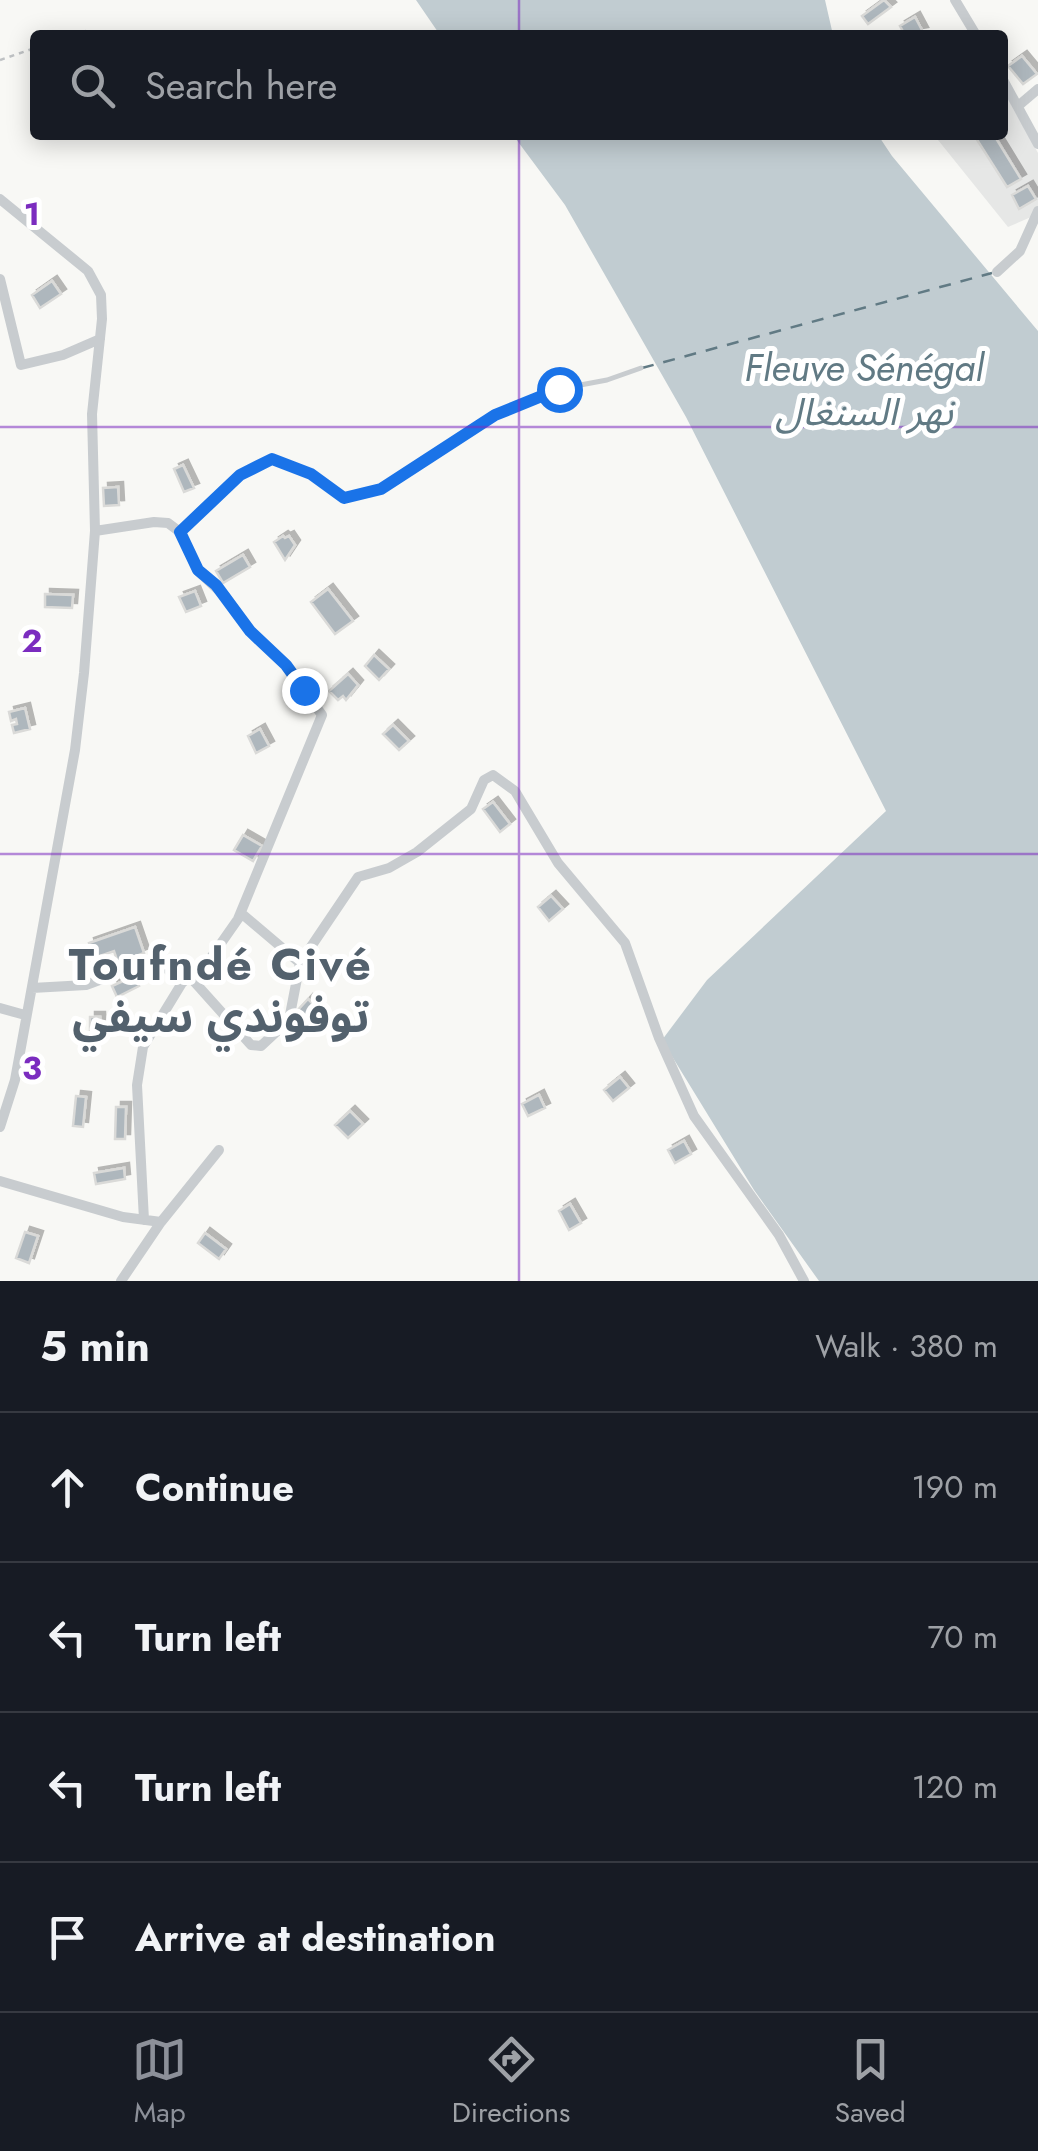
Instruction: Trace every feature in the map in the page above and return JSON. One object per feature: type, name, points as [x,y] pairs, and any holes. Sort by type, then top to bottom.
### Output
[{"type":"street","points":[[955,0],[973,30]]},
{"type":"street","points":[[1018,106],[1038,88]]},
{"type":"street","points":[[1008,89],[1038,144]]},
{"type":"street","points":[[0,199],[88,271],[101,295],[92,414],[95,531],[75,750],[16,1080],[0,1126]]},
{"type":"street","points":[[997,272],[1020,251],[1038,212]]},
{"type":"street","points":[[0,279],[21,366],[63,355],[100,339]]},
{"type":"street","points":[[180,532],[240,475]]},
{"type":"street","points":[[95,531],[154,522],[168,523],[180,532],[198,570],[225,596],[250,631],[286,665],[322,716],[241,913],[210,959],[186,980],[143,1047],[137,1085],[144,1220]]},
{"type":"street","points":[[32,988],[86,985],[137,966],[163,965],[186,980],[256,1048],[289,1020],[300,963],[358,877],[389,868],[417,852],[470,810],[484,780],[493,775],[515,790],[558,864],[625,943],[659,1038],[694,1116],[779,1236],[804,1281]]},
{"type":"street","points":[[241,913],[300,963]]},
{"type":"street","points":[[0,1008],[25,1015]]},
{"type":"street","points":[[121,1281],[161,1222],[219,1150]]},
{"type":"street","points":[[0,1181],[161,1222]]},
{"type":"lane","points":[[240,475],[272,459],[311,474],[344,498],[381,489],[495,415],[559,389],[607,380],[641,368]]},
{"type":"path","points":[[0,60],[30,50]]},
{"type":"shaded area","points":[[1008,99],[1038,153],[1038,214],[1008,227],[938,140],[1008,140]]},
{"type":"water","points":[[416,0],[825,0],[832,30],[437,30]]},
{"type":"water","name":"Fleuve Sénégal نهر السنغال","points":[[517,140],[881,140],[1038,331],[1038,1281],[819,1281],[754,1190],[662,1040],[707,980],[886,811],[686,417],[565,205]]},
{"type":"building","points":[[884,0],[891,7],[868,24],[862,16]]},
{"type":"building","points":[[915,17],[922,30],[902,30],[900,26]]},
{"type":"building","points":[[1022,56],[1037,74],[1023,84],[1008,66]]},
{"type":"building","points":[[977,140],[997,140],[1021,179],[1007,187]]},
{"type":"building","points":[[1028,186],[1036,199],[1019,209],[1012,195]]},
{"type":"building","points":[[52,281],[61,294],[40,308],[32,295]]},
{"type":"building","points":[[183,465],[194,488],[184,492],[174,469]]},
{"type":"building","points":[[118,487],[119,505],[104,506],[103,488]]},
{"type":"building","points":[[289,536],[295,545],[285,560],[274,542]]},
{"type":"building","points":[[243,555],[250,567],[223,583],[216,571]]},
{"type":"building","points":[[328,589],[353,621],[335,634],[311,602]]},
{"type":"building","points":[[195,591],[201,606],[186,612],[179,597]]},
{"type":"building","points":[[45,594],[73,595],[72,608],[45,607]]},
{"type":"building","points":[[374,655],[389,669],[379,680],[365,666]]},
{"type":"building","points":[[348,674],[358,685],[346,700],[343,696],[338,700],[329,691]]},
{"type":"building","points":[[25,708],[30,729],[14,733],[12,725],[17,724],[16,719],[11,721],[9,712]]},
{"type":"building","points":[[393,725],[409,741],[399,750],[383,734]]},
{"type":"building","points":[[260,729],[269,746],[256,753],[248,736]]},
{"type":"building","points":[[493,802],[510,824],[500,832],[483,809]]},
{"type":"building","points":[[243,835],[262,846],[253,861],[234,850]]},
{"type":"building","points":[[551,896],[563,909],[549,921],[538,907]]},
{"type":"building","points":[[135,927],[144,953],[118,963],[114,951],[94,958],[89,943]]},
{"type":"building","points":[[134,976],[139,986],[117,997],[112,986]]},
{"type":"building","points":[[308,999],[319,1010],[307,1023],[296,1012]]},
{"type":"building","points":[[90,1017],[100,1017],[101,1042],[90,1042]]},
{"type":"building","points":[[620,1077],[629,1088],[613,1101],[604,1090]]},
{"type":"building","points":[[539,1095],[545,1108],[528,1116],[522,1104]]},
{"type":"building","points":[[76,1096],[86,1097],[83,1127],[73,1126]]},
{"type":"building","points":[[116,1107],[126,1107],[125,1139],[115,1139]]},
{"type":"building","points":[[350,1111],[363,1124],[348,1138],[335,1125]]},
{"type":"building","points":[[684,1141],[691,1154],[675,1163],[668,1150]]},
{"type":"building","points":[[124,1168],[125,1179],[96,1184],[94,1173]]},
{"type":"building","points":[[570,1204],[581,1223],[569,1230],[559,1211]]},
{"type":"building","points":[[25,1232],[38,1236],[29,1263],[16,1258]]},
{"type":"building","points":[[205,1233],[226,1249],[219,1259],[198,1243]]},
{"type":"ferry route","points":[[642,368],[992,273]]},
{"type":"district","name":"Toufndé Civé توفوندي سيفي","points":[[221,990]]},
{"type":"route","points":[[304,690],[286,665],[250,631],[216,585],[198,570],[180,532],[240,475],[272,459],[311,474],[344,498],[381,489],[495,415],[559,389]]}]
